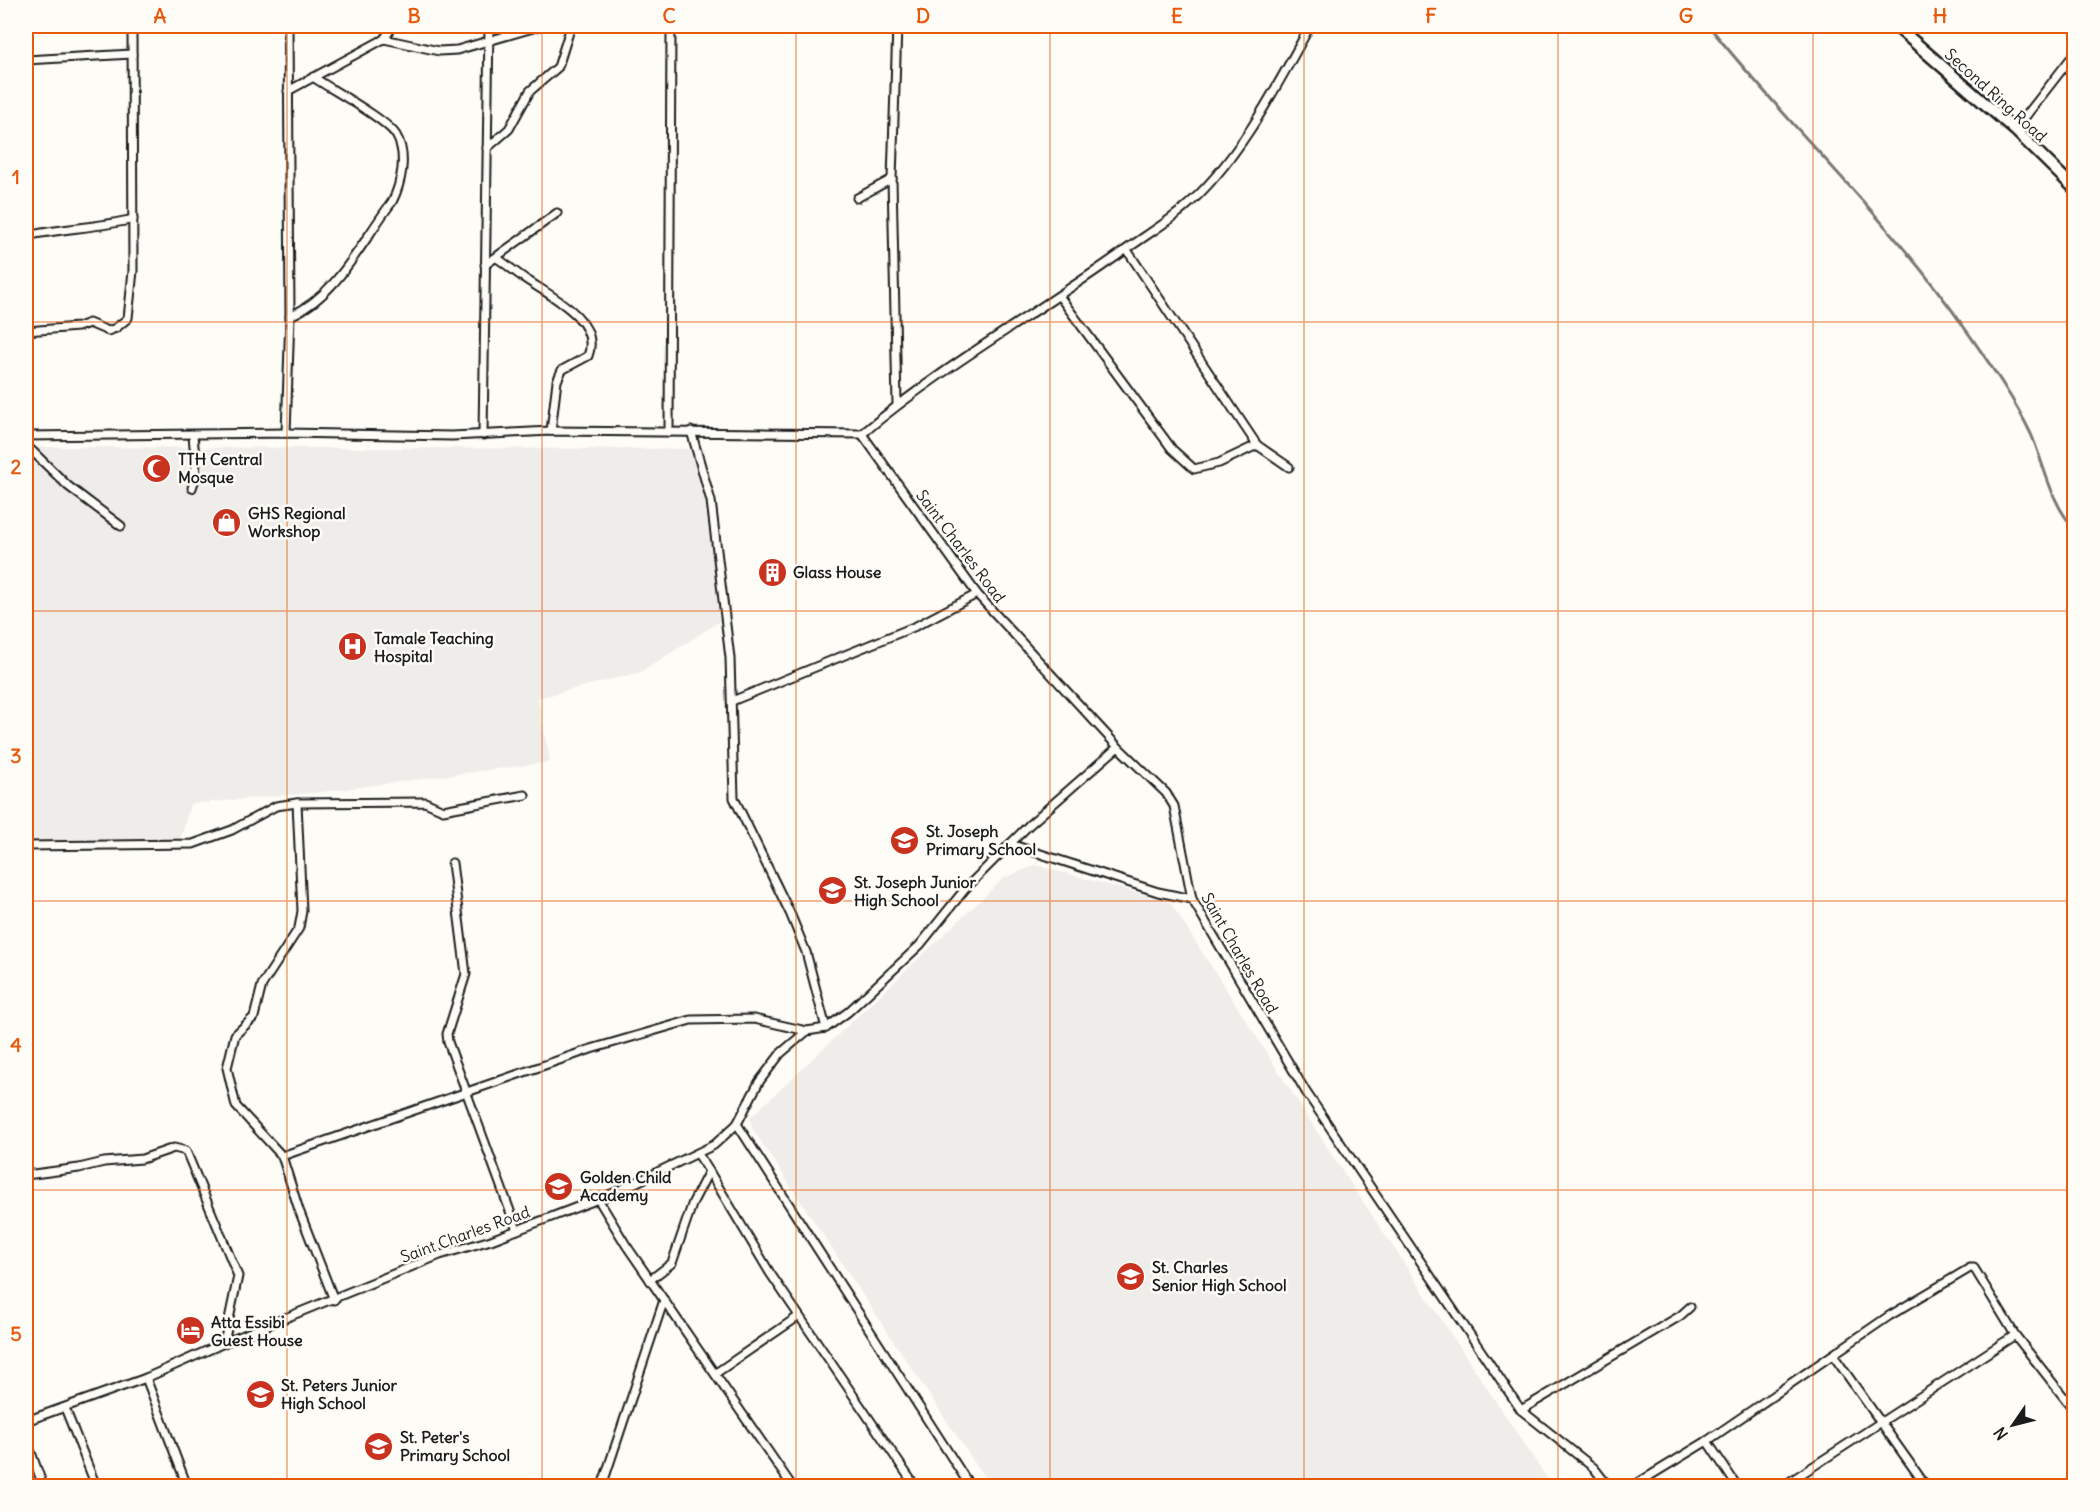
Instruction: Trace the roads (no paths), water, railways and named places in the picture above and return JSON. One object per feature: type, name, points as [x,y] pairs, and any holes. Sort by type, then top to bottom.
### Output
[{"type":"main road","name":"Second Ring Road","points":[[1896,26],[2015,130],[2074,188]]},
{"type":"street","points":[[26,331],[78,327],[89,323],[108,331],[124,323],[130,311],[133,219],[132,26]]},
{"type":"street","points":[[286,433],[290,316],[288,26]]},
{"type":"street","points":[[288,91],[384,39],[393,26]]},
{"type":"street","points":[[483,435],[489,26]]},
{"type":"street","points":[[384,39],[439,51],[457,50],[540,26]]},
{"type":"street","points":[[487,148],[509,129],[530,91],[558,67],[571,26]]},
{"type":"street","points":[[669,432],[671,26]]},
{"type":"street","points":[[897,26],[892,179],[897,405]]},
{"type":"street","points":[[26,436],[286,433],[452,436],[551,431],[692,431],[844,436],[862,434],[897,405],[1060,297],[1184,208],[1228,159],[1275,88],[1310,26]]},
{"type":"street","points":[[26,60],[132,54]]},
{"type":"street","points":[[2015,130],[2074,54]]},
{"type":"street","points":[[290,316],[311,306],[330,287],[392,202],[399,189],[401,172],[401,155],[396,135],[380,120],[313,77]]},
{"type":"street","points":[[858,198],[892,179]]},
{"type":"street","points":[[486,265],[557,213]]},
{"type":"street","points":[[26,236],[56,229],[112,224],[133,219]]},
{"type":"street","points":[[1127,250],[1257,445],[1289,467]]},
{"type":"street","points":[[497,258],[570,309],[585,326],[589,336],[592,346],[588,356],[562,370],[557,381],[551,431]]},
{"type":"street","points":[[1060,297],[1172,449],[1194,469],[1219,463],[1257,445]]},
{"type":"street","points":[[692,431],[711,501],[730,658],[734,798],[806,952],[826,1028]]},
{"type":"street","name":"Saint Charles Road","points":[[862,434],[977,594],[1118,747],[1166,793],[1174,806],[1192,898],[1306,1092],[1521,1410],[1594,1468],[1608,1486]]},
{"type":"street","points":[[192,488],[196,478],[193,435]]},
{"type":"street","points":[[26,445],[68,486],[121,525]]},
{"type":"street","points":[[732,701],[916,626],[977,594]]},
{"type":"street","points":[[282,1156],[591,1049],[691,1020],[754,1019],[807,1031],[826,1028],[843,1017],[920,945],[965,889],[1055,800],[1118,747]]},
{"type":"street","points":[[26,846],[193,844],[221,835],[276,806],[297,803],[425,802],[443,810],[525,795]]},
{"type":"street","points":[[297,803],[302,891],[299,928],[262,985],[254,1017],[235,1035],[227,1068],[229,1086],[236,1106],[282,1156],[299,1210],[334,1300]]},
{"type":"street","points":[[1010,844],[1158,892],[1192,898]]},
{"type":"street","points":[[452,863],[466,974],[447,1034],[465,1091],[517,1230]]},
{"type":"street","name":"Saint Charles Road","points":[[26,1421],[146,1378],[224,1343],[440,1255],[517,1230],[598,1199],[698,1154],[714,1145],[737,1124],[768,1068],[781,1053],[807,1031]]},
{"type":"street","points":[[737,1124],[970,1486]]},
{"type":"street","points":[[26,1175],[79,1168],[104,1162],[142,1159],[174,1148],[186,1151],[238,1276],[224,1343]]},
{"type":"street","points":[[698,1154],[799,1316],[915,1486]]},
{"type":"street","points":[[650,1280],[672,1263],[693,1202],[709,1171]]},
{"type":"street","points":[[598,1199],[650,1280],[792,1486]]},
{"type":"street","points":[[1633,1486],[1707,1441],[1917,1298],[1970,1268],[1974,1268],[2015,1335],[2074,1410]]},
{"type":"street","points":[[602,1486],[664,1300]]},
{"type":"street","points":[[1521,1410],[1690,1307]]},
{"type":"street","points":[[716,1373],[799,1316]]},
{"type":"street","points":[[1783,1486],[2015,1335]]},
{"type":"street","points":[[1833,1355],[1926,1486]]},
{"type":"street","points":[[146,1378],[187,1486]]},
{"type":"street","points":[[65,1408],[96,1486]]},
{"type":"street","points":[[26,1438],[43,1486]]},
{"type":"street","points":[[1707,1441],[1737,1486]]},
{"type":"waterway","points":[[1709,26],[1773,102],[1906,251],[1937,290],[2017,407],[2031,434],[2059,507],[2074,528]]},
{"type":"place","name":"TTH Central Mosque","points":[[157,468]]},
{"type":"place","name":"GHS Regional Workshop","points":[[227,522]]},
{"type":"place","name":"Glass House","points":[[772,572]]},
{"type":"place","name":"Tamale Teaching Hospital","points":[[353,647]]},
{"type":"place","name":"St. Joseph Primary School","points":[[905,840]]},
{"type":"place","name":"St. Joseph Junior High School","points":[[833,891]]},
{"type":"place","name":"Golden Child Academy","points":[[559,1186]]},
{"type":"place","name":"St. Charles Senior High School","points":[[1131,1276]]},
{"type":"place","name":"Atta Essibi Guest House","points":[[190,1331]]},
{"type":"place","name":"St. Peters Junior High School","points":[[260,1394]]},
{"type":"place","name":"St. Peter's Primary School","points":[[379,1446]]}]
